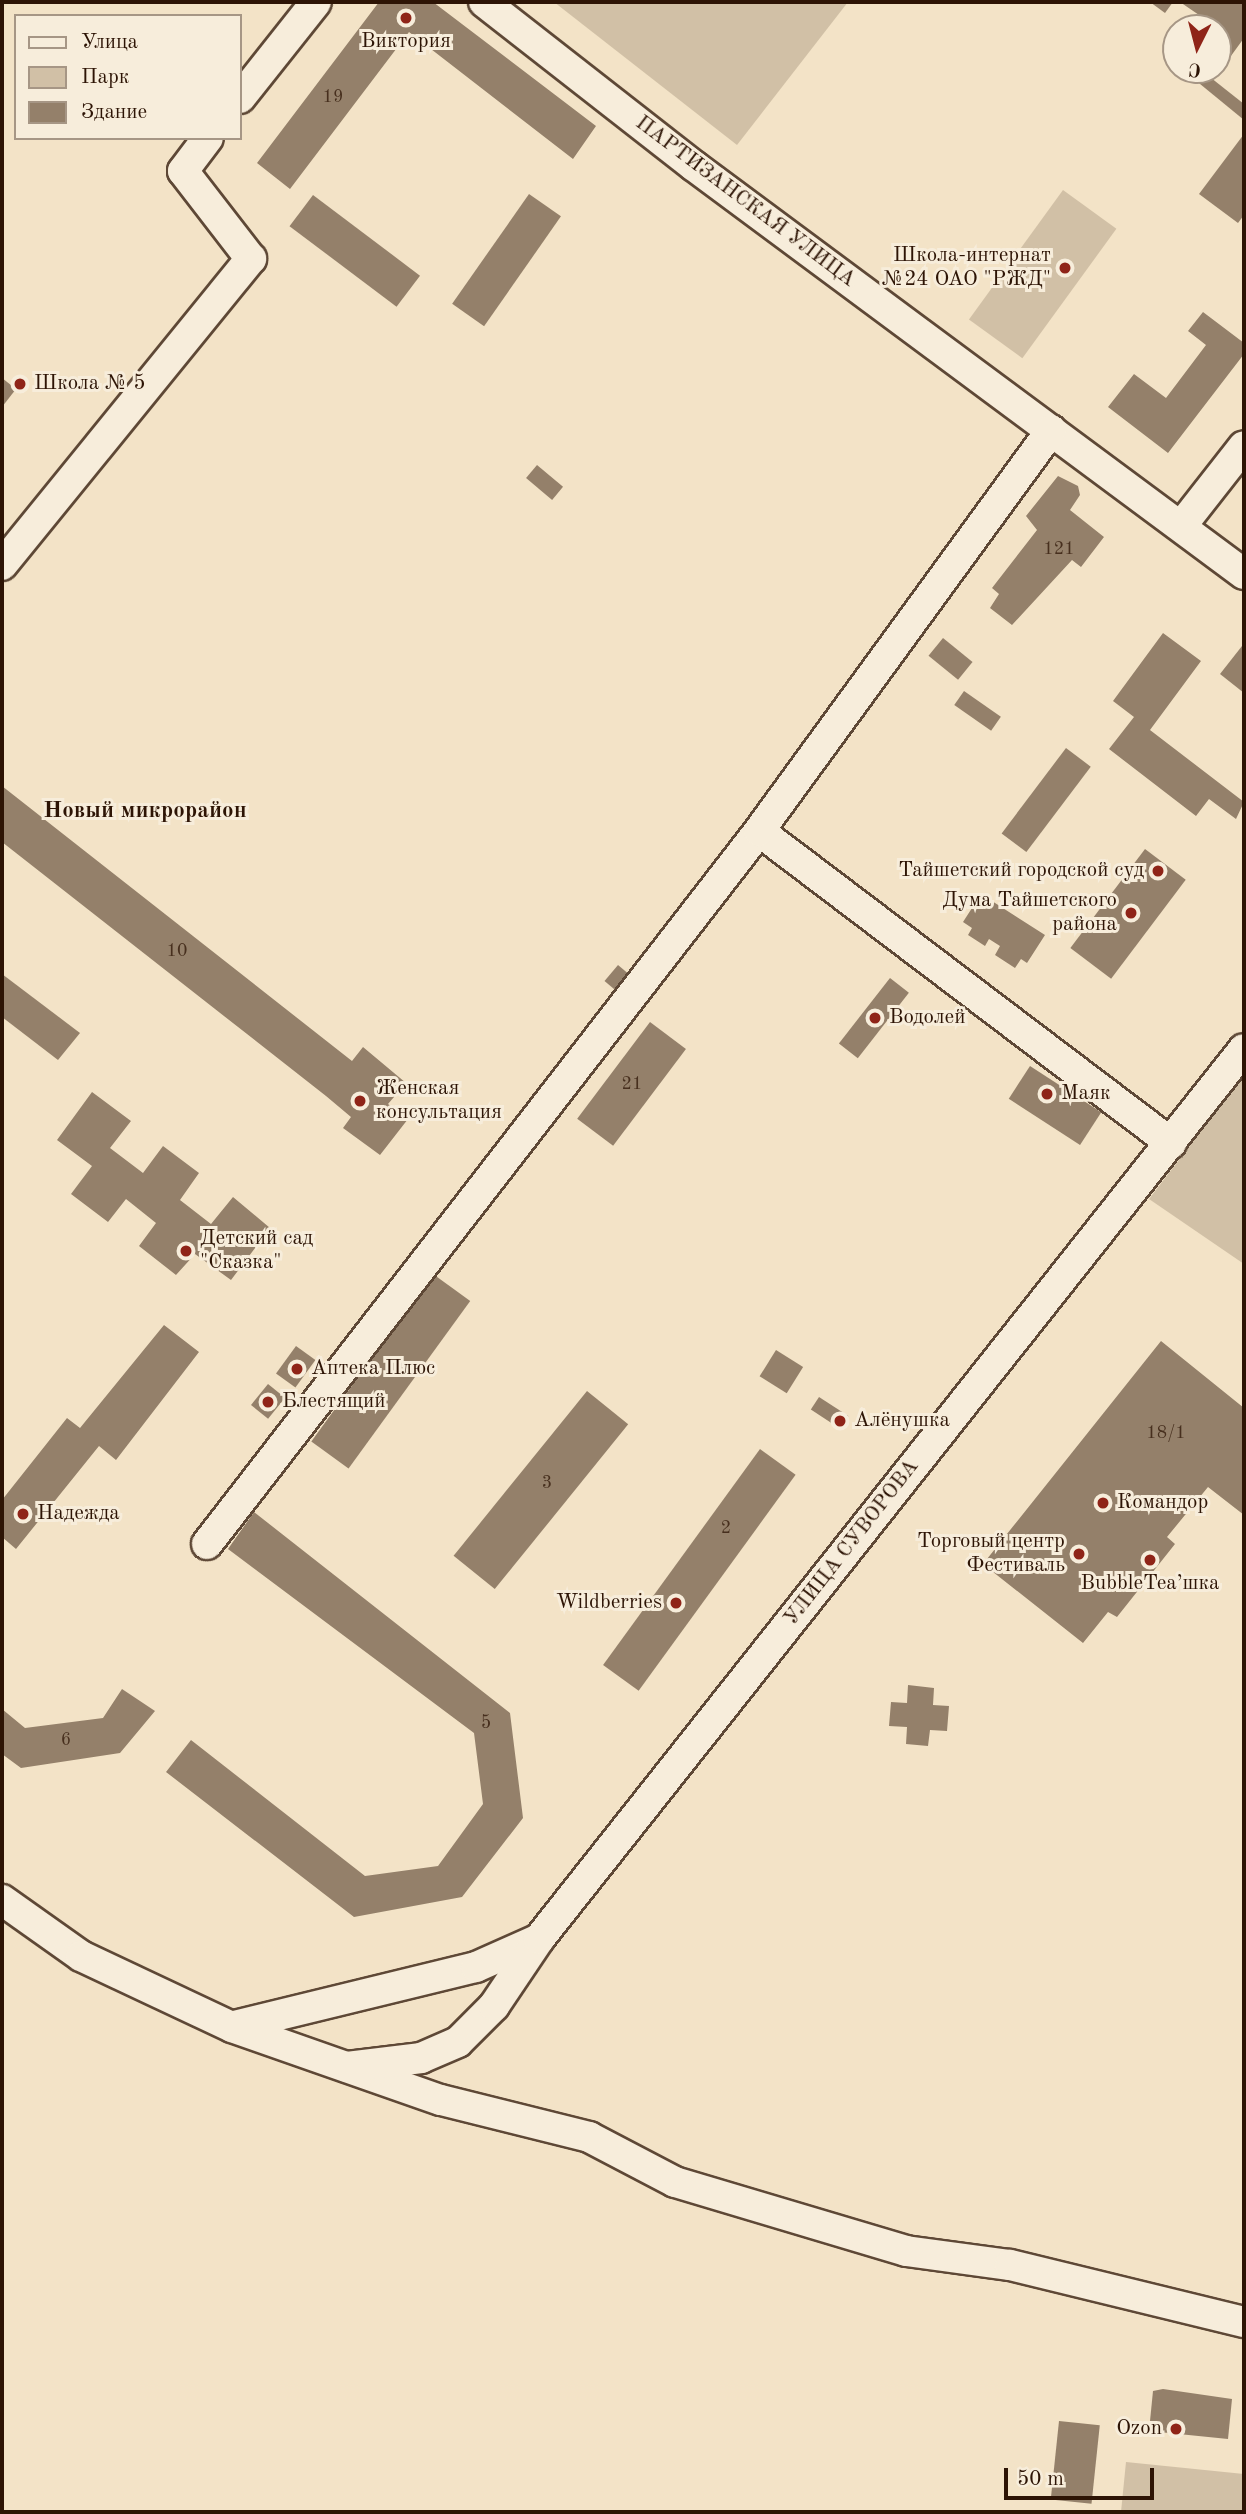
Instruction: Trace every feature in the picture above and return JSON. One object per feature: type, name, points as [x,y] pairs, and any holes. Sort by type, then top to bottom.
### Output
[{"type":"street","points":[[242,95],[316,2]]},
{"type":"street","name":"ПАРТИЗАНСКАЯ УЛИЦА","points":[[484,2],[1244,574]]},
{"type":"street","points":[[2,565],[251,259],[183,171],[206,140]]},
{"type":"street","points":[[207,1544],[759,831],[1051,430]]},
{"type":"street","points":[[1182,525],[1244,446]]},
{"type":"street","points":[[759,831],[1171,1143]]},
{"type":"street","name":"УЛИЦА СУВОРОВА","points":[[347,2067],[396,2064],[458,2042],[494,2006],[539,1939],[1244,1049]]},
{"type":"street","points":[[2,1900],[80,1956],[232,2027],[441,2100],[589,2137],[675,2182],[906,2251],[1010,2265],[1244,2322]]},
{"type":"street","points":[[232,2027],[476,1967],[539,1939]]},
{"type":"green space","points":[[554,2],[848,2],[737,145]]},
{"type":"green space","points":[[1063,190],[1116,229],[1022,358],[969,319]]},
{"type":"green space","points":[[1244,1075],[1244,1264],[1149,1199]]},
{"type":"green space","points":[[1126,2462],[1244,2474],[1244,2512],[1121,2512]]},
{"type":"building","points":[[379,2],[433,2],[596,126],[573,159],[409,32],[290,189],[257,163]]},
{"type":"building","points":[[1150,2],[1173,2],[1165,13]]},
{"type":"building","points":[[1180,2],[1244,2],[1244,38],[1232,54],[1232,14],[1198,14]]},
{"type":"building","points":[[1200,84],[1219,84],[1244,104],[1244,120]]},
{"type":"building","points":[[1244,134],[1244,215],[1238,223],[1199,194]]},
{"type":"building","points":[[529,194],[561,216],[484,326],[452,304]]},
{"type":"building","points":[[313,195],[420,276],[397,307],[290,226]]},
{"type":"building","points":[[1203,312],[1244,343],[1244,354],[1168,453],[1108,407],[1134,374],[1166,398],[1206,345],[1188,331]]},
{"type":"building","points":[[2,378],[16,389],[2,407]]},
{"type":"building","points":[[537,465],[563,487],[552,500],[526,478]]},
{"type":"building","points":[[1058,476],[1078,486],[1080,495],[1070,510],[1104,537],[1081,567],[1072,560],[1012,625],[990,608],[999,594],[992,588],[1037,530],[1026,516]]},
{"type":"building","points":[[1163,633],[1201,661],[1150,730],[1244,802],[1236,819],[1209,799],[1196,816],[1109,749],[1134,717],[1113,701]]},
{"type":"building","points":[[943,638],[973,662],[958,680],[929,656]]},
{"type":"building","points":[[1242,646],[1244,648],[1244,693],[1220,674]]},
{"type":"building","points":[[964,691],[1001,717],[991,731],[954,705]]},
{"type":"building","points":[[1066,748],[1091,767],[1026,852],[1002,833]]},
{"type":"building","points":[[2,786],[352,1061],[363,1047],[406,1083],[388,1104],[408,1119],[380,1155],[343,1128],[351,1117],[326,1096],[2,842]]},
{"type":"building","points":[[1145,849],[1186,880],[1111,979],[1070,948]]},
{"type":"building","points":[[981,894],[1045,935],[1027,963],[1021,959],[1015,968],[995,955],[1000,946],[989,939],[985,946],[968,935],[972,928],[963,922]]},
{"type":"building","points":[[618,965],[631,976],[618,992],[605,981]]},
{"type":"building","points":[[2,974],[80,1033],[58,1060],[2,1017]]},
{"type":"building","name":"Водолей","points":[[890,978],[909,993],[858,1058],[839,1043]]},
{"type":"building","points":[[650,1022],[686,1049],[613,1146],[577,1119]]},
{"type":"building","points":[[1030,1066],[1101,1112],[1080,1145],[1009,1099]]},
{"type":"building","points":[[92,1092],[131,1121],[110,1148],[143,1173],[163,1146],[199,1173],[180,1200],[211,1224],[233,1197],[270,1228],[231,1280],[195,1254],[176,1275],[139,1246],[156,1223],[126,1199],[108,1222],[71,1194],[92,1166],[57,1140]]},
{"type":"building","points":[[433,1274],[470,1301],[349,1469],[311,1441]]},
{"type":"building","points":[[164,1325],[199,1352],[116,1460],[99,1446],[16,1549],[2,1537],[2,1500],[67,1418],[80,1428]]},
{"type":"building","points":[[1161,1341],[1244,1408],[1244,1515],[1208,1487],[1167,1537],[1175,1544],[1117,1617],[1108,1612],[1083,1643],[983,1564]]},
{"type":"building","points":[[296,1346],[315,1360],[295,1388],[276,1374]]},
{"type":"building","points":[[776,1350],[803,1367],[787,1393],[760,1376]]},
{"type":"building","name":"Блестящий","points":[[268,1384],[285,1398],[268,1419],[251,1405]]},
{"type":"building","points":[[587,1391],[628,1424],[495,1589],[454,1556]]},
{"type":"building","points":[[819,1397],[848,1416],[840,1429],[811,1410]]},
{"type":"building","points":[[760,1449],[796,1475],[639,1691],[603,1665]]},
{"type":"building","points":[[254,1512],[510,1713],[523,1818],[462,1897],[354,1917],[166,1772],[191,1740],[365,1876],[438,1866],[483,1804],[474,1733],[228,1549]]},
{"type":"building","points":[[908,1685],[934,1688],[933,1705],[949,1706],[947,1731],[930,1730],[928,1746],[906,1744],[907,1727],[889,1726],[891,1702],[907,1703]]},
{"type":"building","points":[[122,1689],[155,1711],[120,1753],[21,1768],[2,1754],[2,1709],[25,1728],[103,1718]]},
{"type":"building","points":[[1163,2389],[1232,2399],[1228,2439],[1149,2431],[1153,2391]]},
{"type":"building","points":[[1059,2421],[1100,2425],[1092,2504],[1051,2500]]},
{"type":"place","name":"Виктория","points":[[406,18]]},
{"type":"place","name":"Школа-интернат №24 ОАО \"РЖД\"","points":[[1065,268]]},
{"type":"place","name":"Школа № 5","points":[[20,384]]},
{"type":"place","name":"Тайшетский городской суд","points":[[1158,871]]},
{"type":"place","name":"Дума Тайшетского района","points":[[1131,913]]},
{"type":"place","name":"Водолей","points":[[875,1018]]},
{"type":"place","name":"Маяк","points":[[1047,1094]]},
{"type":"place","name":"Женская консультация","points":[[360,1101]]},
{"type":"place","name":"Детский сад \"Сказка\"","points":[[186,1251]]},
{"type":"place","name":"Аптека Плюс","points":[[297,1369]]},
{"type":"place","name":"Блестящий","points":[[268,1402]]},
{"type":"place","name":"Алёнушка","points":[[840,1421]]},
{"type":"place","name":"Командор","points":[[1103,1503]]},
{"type":"place","name":"Надежда","points":[[23,1514]]},
{"type":"place","name":"Торговый центр Фестиваль","points":[[1079,1554]]},
{"type":"place","name":"BubbleTea’шка","points":[[1150,1560]]},
{"type":"place","name":"Wildberries","points":[[676,1603]]},
{"type":"place","name":"Ozon","points":[[1176,2429]]},
{"type":"district","name":"Новый микрорайон","points":[[145,811]]}]
